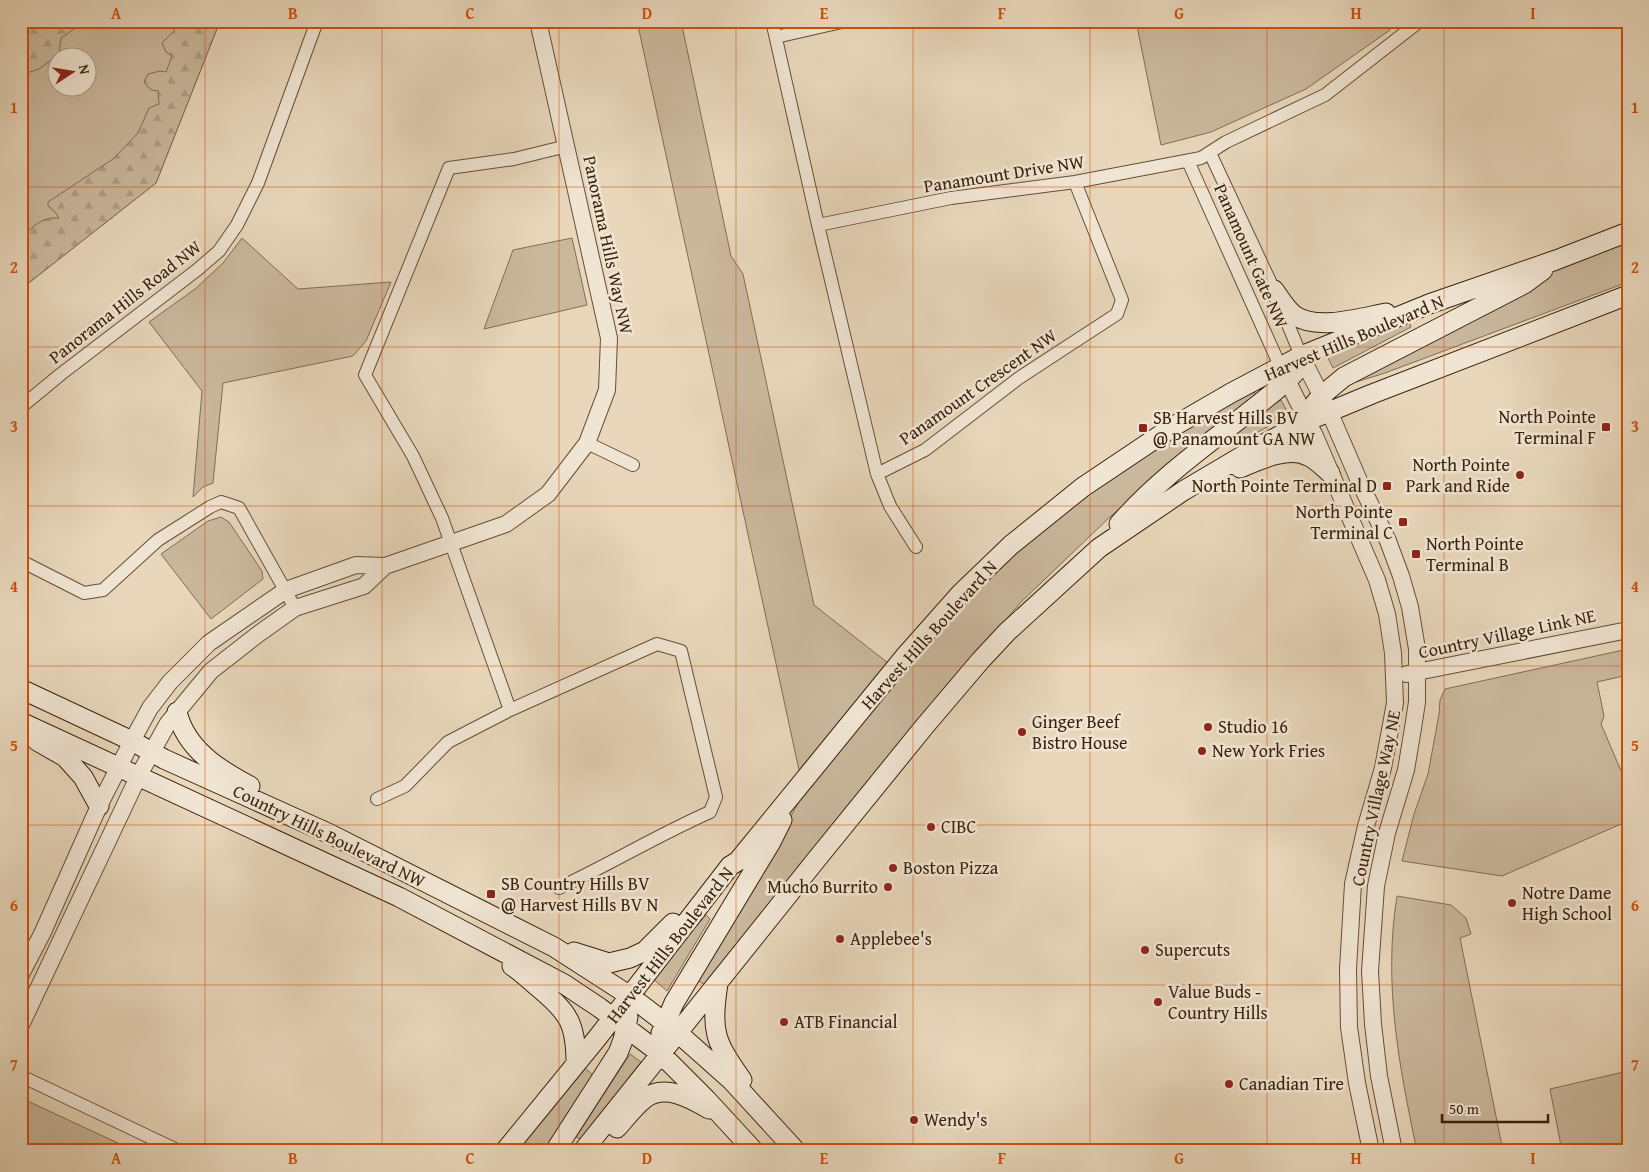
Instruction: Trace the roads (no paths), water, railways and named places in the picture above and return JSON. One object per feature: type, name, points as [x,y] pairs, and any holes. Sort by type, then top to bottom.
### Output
[{"type":"main road","name":"Harvest Hills Boulevard N","points":[[630,996],[730,866],[738,861],[906,655],[961,593],[1011,545],[1083,486],[1174,426],[1284,374],[1301,356],[1429,304],[1556,260],[1628,232]]},
{"type":"main road","points":[[1325,404],[1344,377],[1524,284],[1556,260]]},
{"type":"main road","points":[[1274,290],[1294,314],[1312,322],[1337,322],[1429,304]]},
{"type":"main road","points":[[1099,548],[1183,490],[1307,421],[1311,408],[1628,295]]},
{"type":"main road","points":[[583,1151],[661,1054],[659,1043],[718,982],[924,727],[980,661],[1007,632],[1099,548],[1131,511],[1284,374]]},
{"type":"main road","points":[[1183,490],[1262,459],[1288,453],[1306,454],[1314,458],[1330,473]]},
{"type":"main road","name":"Country Hills Boulevard NW","points":[[21,689],[132,741],[152,753],[330,834],[554,946],[630,996],[672,1028],[732,1081],[771,1123]]},
{"type":"main road","points":[[177,712],[184,732],[204,757],[235,778],[302,814],[330,834]]},
{"type":"main road","name":"Country Hills Boulevard NW","points":[[21,722],[418,906],[564,984],[600,1008],[661,1054],[724,1117],[754,1151]]},
{"type":"main road","points":[[21,731],[65,758],[83,777],[99,806]]},
{"type":"main road","points":[[672,1028],[674,1003],[771,842],[801,784]]},
{"type":"main road","points":[[554,946],[610,963],[637,956],[645,951],[685,911],[708,880],[730,866]]},
{"type":"main road","points":[[418,906],[435,921],[514,967],[558,1004],[566,1014],[574,1033],[576,1063]]},
{"type":"main road","points":[[718,982],[714,1016],[717,1039],[729,1062],[771,1123],[796,1151]]},
{"type":"main road","points":[[555,1151],[618,1054],[620,1023],[631,1007],[630,996]]},
{"type":"main road","name":"Harvest Hills Boulevard N","points":[[505,1151],[576,1063],[620,1023]]},
{"type":"main road","points":[[596,1151],[644,1098],[654,1094],[672,1092],[696,1101],[724,1117]]},
{"type":"street","name":"Panorama Hills Road NW","points":[[21,407],[197,270],[218,250],[237,225],[258,183],[317,21]]},
{"type":"street","name":"Panorama Hills Way NW","points":[[21,974],[42,934],[99,806],[150,708],[170,682],[209,643],[286,590],[356,565],[385,566],[506,524],[548,494],[587,443],[607,390],[609,338],[538,21]]},
{"type":"street","points":[[772,21],[877,474],[890,506],[916,547]]},
{"type":"street","points":[[776,37],[846,21]]},
{"type":"street","name":"Panamount Drive NW","points":[[818,225],[951,198],[1075,182],[1200,158],[1226,142],[1324,95],[1414,23]]},
{"type":"street","points":[[510,710],[442,518],[413,456],[365,375],[450,168],[514,159],[567,146]]},
{"type":"street","name":"Panamount Gate NW","points":[[1210,153],[1274,290],[1301,356]]},
{"type":"street","name":"Panamount Gate NW","points":[[1188,161],[1284,374]]},
{"type":"street","name":"Panamount Crescent NW","points":[[877,474],[925,450],[1019,378],[1116,314],[1122,300],[1075,182]]},
{"type":"street","name":"Country Village Way NE","points":[[1301,356],[1388,541],[1410,607],[1417,649],[1417,702],[1406,770],[1387,833],[1376,886],[1370,971],[1373,1024],[1379,1076],[1394,1151]]},
{"type":"street","name":"Country Village Way NE","points":[[1284,374],[1307,421],[1377,580],[1387,614],[1395,676],[1395,703],[1391,729],[1383,768],[1366,826],[1353,884],[1348,969],[1349,1027],[1357,1083],[1371,1151]]},
{"type":"street","points":[[587,443],[633,465]]},
{"type":"street","points":[[21,561],[84,593],[103,590],[158,540],[221,502],[239,508],[286,590],[294,608]]},
{"type":"street","name":"Panorama Hills Way NW","points":[[21,1025],[140,776],[168,723],[211,672],[294,608],[364,586],[385,566]]},
{"type":"street","name":"Country Village Link NE","points":[[1395,676],[1418,673],[1628,630]]},
{"type":"street","points":[[377,799],[405,786],[448,742],[510,710],[657,644],[681,651],[716,798],[710,812],[559,888]]},
{"type":"street","points":[[21,1076],[179,1151]]},
{"type":"place","name":"North Pointe Terminal F","points":[[1606,427]]},
{"type":"place","name":"SB Harvest Hills BV @ Panamount GA NW","points":[[1143,428]]},
{"type":"place","name":"North Pointe Park and Ride","points":[[1520,475]]},
{"type":"place","name":"North Pointe Terminal D","points":[[1387,486]]},
{"type":"place","name":"North Pointe Terminal C","points":[[1403,522]]},
{"type":"place","name":"North Pointe Terminal B","points":[[1416,554]]},
{"type":"place","name":"Studio 16","points":[[1208,727]]},
{"type":"place","name":"Ginger Beef Bistro House","points":[[1022,732]]},
{"type":"place","name":"New York Fries","points":[[1202,751]]},
{"type":"place","name":"CIBC","points":[[931,827]]},
{"type":"place","name":"Boston Pizza","points":[[893,868]]},
{"type":"place","name":"Mucho Burrito","points":[[888,887]]},
{"type":"place","name":"SB Country Hills BV @ Harvest Hills BV N","points":[[491,894]]},
{"type":"place","name":"Notre Dame High School","points":[[1512,903]]},
{"type":"place","name":"Applebee's","points":[[840,939]]},
{"type":"place","name":"Supercuts","points":[[1145,950]]},
{"type":"place","name":"Value Buds - Country Hills","points":[[1158,1002]]},
{"type":"place","name":"ATB Financial","points":[[784,1022]]},
{"type":"place","name":"Canadian Tire","points":[[1229,1084]]},
{"type":"place","name":"Wendy's","points":[[914,1120]]}]
